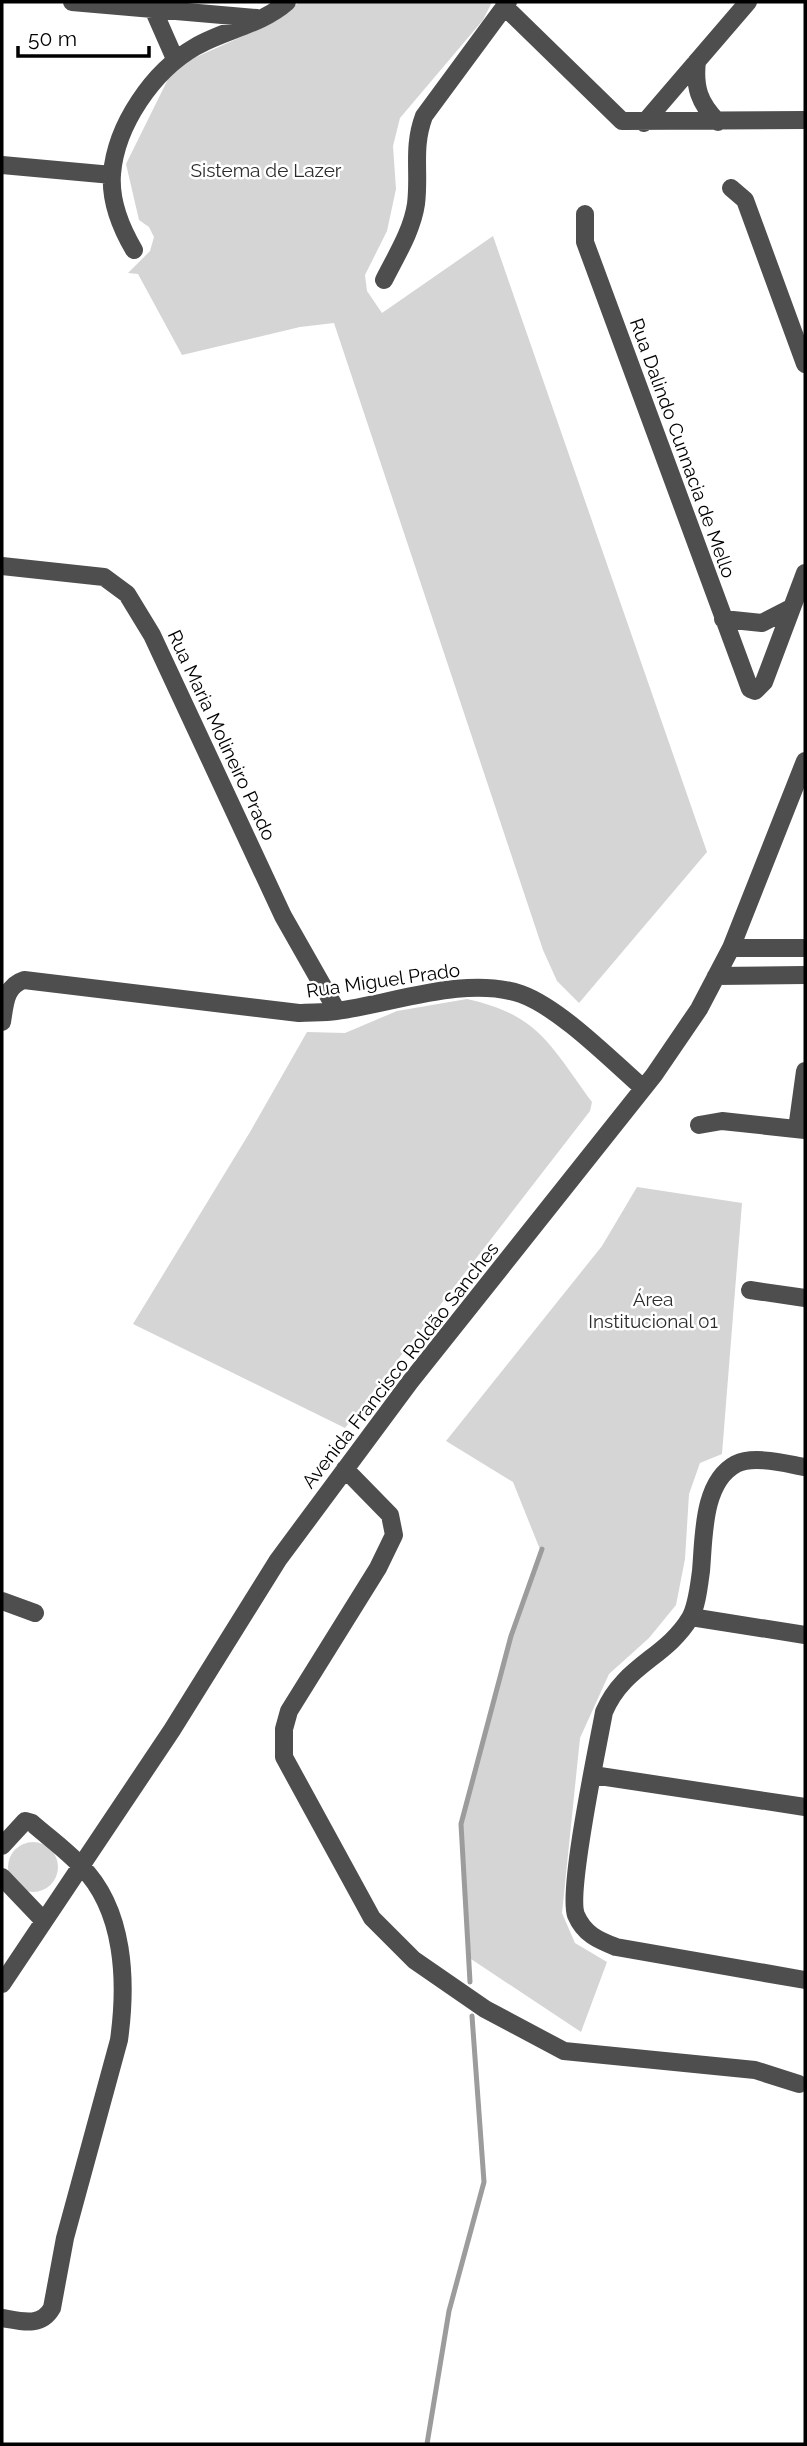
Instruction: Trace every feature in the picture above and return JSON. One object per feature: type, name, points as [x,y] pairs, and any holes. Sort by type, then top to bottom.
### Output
[{"type":"street","points":[[72,2],[262,19]]},
{"type":"street","points":[[134,250],[121,228],[112,175],[118,145],[143,97],[175,59],[218,35],[262,19],[287,2]]},
{"type":"street","points":[[644,123],[748,2]]},
{"type":"street","points":[[384,280],[411,222],[417,183],[416,137],[424,116],[506,4],[622,121],[644,123],[805,120]]},
{"type":"street","points":[[153,9],[175,59]]},
{"type":"street","points":[[697,61],[695,79],[698,94],[705,109],[718,122]]},
{"type":"street","points":[[2,165],[112,175]]},
{"type":"street","points":[[732,188],[745,200],[805,364]]},
{"type":"street","name":"Rua Dalindo Cunnacia de Mello","points":[[585,214],[585,242],[746,684],[755,691],[764,682],[791,608]]},
{"type":"street","name":"Rua Maria Molineiro Prado","points":[[2,566],[104,577],[127,594],[152,635],[284,916],[337,1011]]},
{"type":"street","points":[[723,619],[762,623],[791,608],[805,573]]},
{"type":"street","name":"Avenida Francisco Roldão Sanches","points":[[2,1984],[43,1920],[82,1867],[278,1560],[410,1382],[643,1088],[699,1009],[731,948],[805,761]]},
{"type":"street","points":[[731,948],[805,948]]},
{"type":"street","points":[[716,976],[805,975]]},
{"type":"street","name":"Rua Miguel Prado","points":[[2,1022],[7,994],[14,983],[24,980],[299,1013],[337,1011],[395,998],[478,988],[521,994],[562,1019],[643,1088]]},
{"type":"street","points":[[699,1125],[722,1121],[801,1129],[805,1071]]},
{"type":"street","points":[[750,1290],[805,1298]]},
{"type":"street","points":[[805,1467],[768,1461],[738,1462],[718,1479],[706,1518],[699,1583],[691,1617],[671,1640],[630,1673],[613,1691],[604,1712],[579,1851],[575,1913],[589,1936],[616,1947],[805,1980]]},
{"type":"street","points":[[345,1469],[390,1515],[394,1535],[378,1568],[289,1711],[282,1743],[284,1757],[372,1918],[414,1960],[485,2009],[564,2051],[755,2070],[799,2084]]},
{"type":"street","points":[[2,1601],[35,1613]]},
{"type":"street","points":[[691,1617],[805,1635]]},
{"type":"street","points":[[593,1775],[805,1807]]},
{"type":"street","points":[[2,1846],[19,1824],[25,1821],[32,1823],[82,1867],[102,1892],[113,1919],[121,1957],[124,2008],[119,2040],[65,2238],[52,2308],[48,2316],[32,2323],[2,2318]]},
{"type":"street","points":[[2,1877],[43,1920]]},
{"type":"green space","name":"Sistema de Lazer","points":[[299,2],[492,2],[483,20],[400,118],[393,146],[396,189],[387,231],[365,275],[367,291],[382,313],[493,236],[707,852],[579,1003],[557,981],[543,950],[334,323],[300,327],[182,355],[138,274],[128,273],[150,251],[154,237],[149,227],[139,220],[126,164],[174,67],[259,29],[283,16]]},
{"type":"green space","points":[[467,999],[512,1014],[528,1024],[554,1049],[592,1102],[590,1111],[345,1428],[133,1324],[250,1132],[307,1032],[345,1033],[397,1011]]},
{"type":"green space","name":"Área Institucional 01","points":[[637,1187],[742,1203],[722,1454],[700,1463],[689,1494],[685,1559],[676,1605],[649,1638],[609,1674],[580,1738],[562,1913],[575,1943],[607,1962],[581,2032],[468,1957],[461,1824],[511,1636],[541,1552],[513,1482],[446,1441],[602,1246]]},
{"type":"green space","points":[[33,1842],[51,1849],[58,1867],[51,1885],[33,1892],[15,1885],[8,1867],[15,1849]]},
{"type":"waterway","points":[[470,1982],[461,1824],[511,1636],[542,1549]]},
{"type":"waterway","points":[[427,2444],[449,2311],[484,2182],[472,2016]]}]
